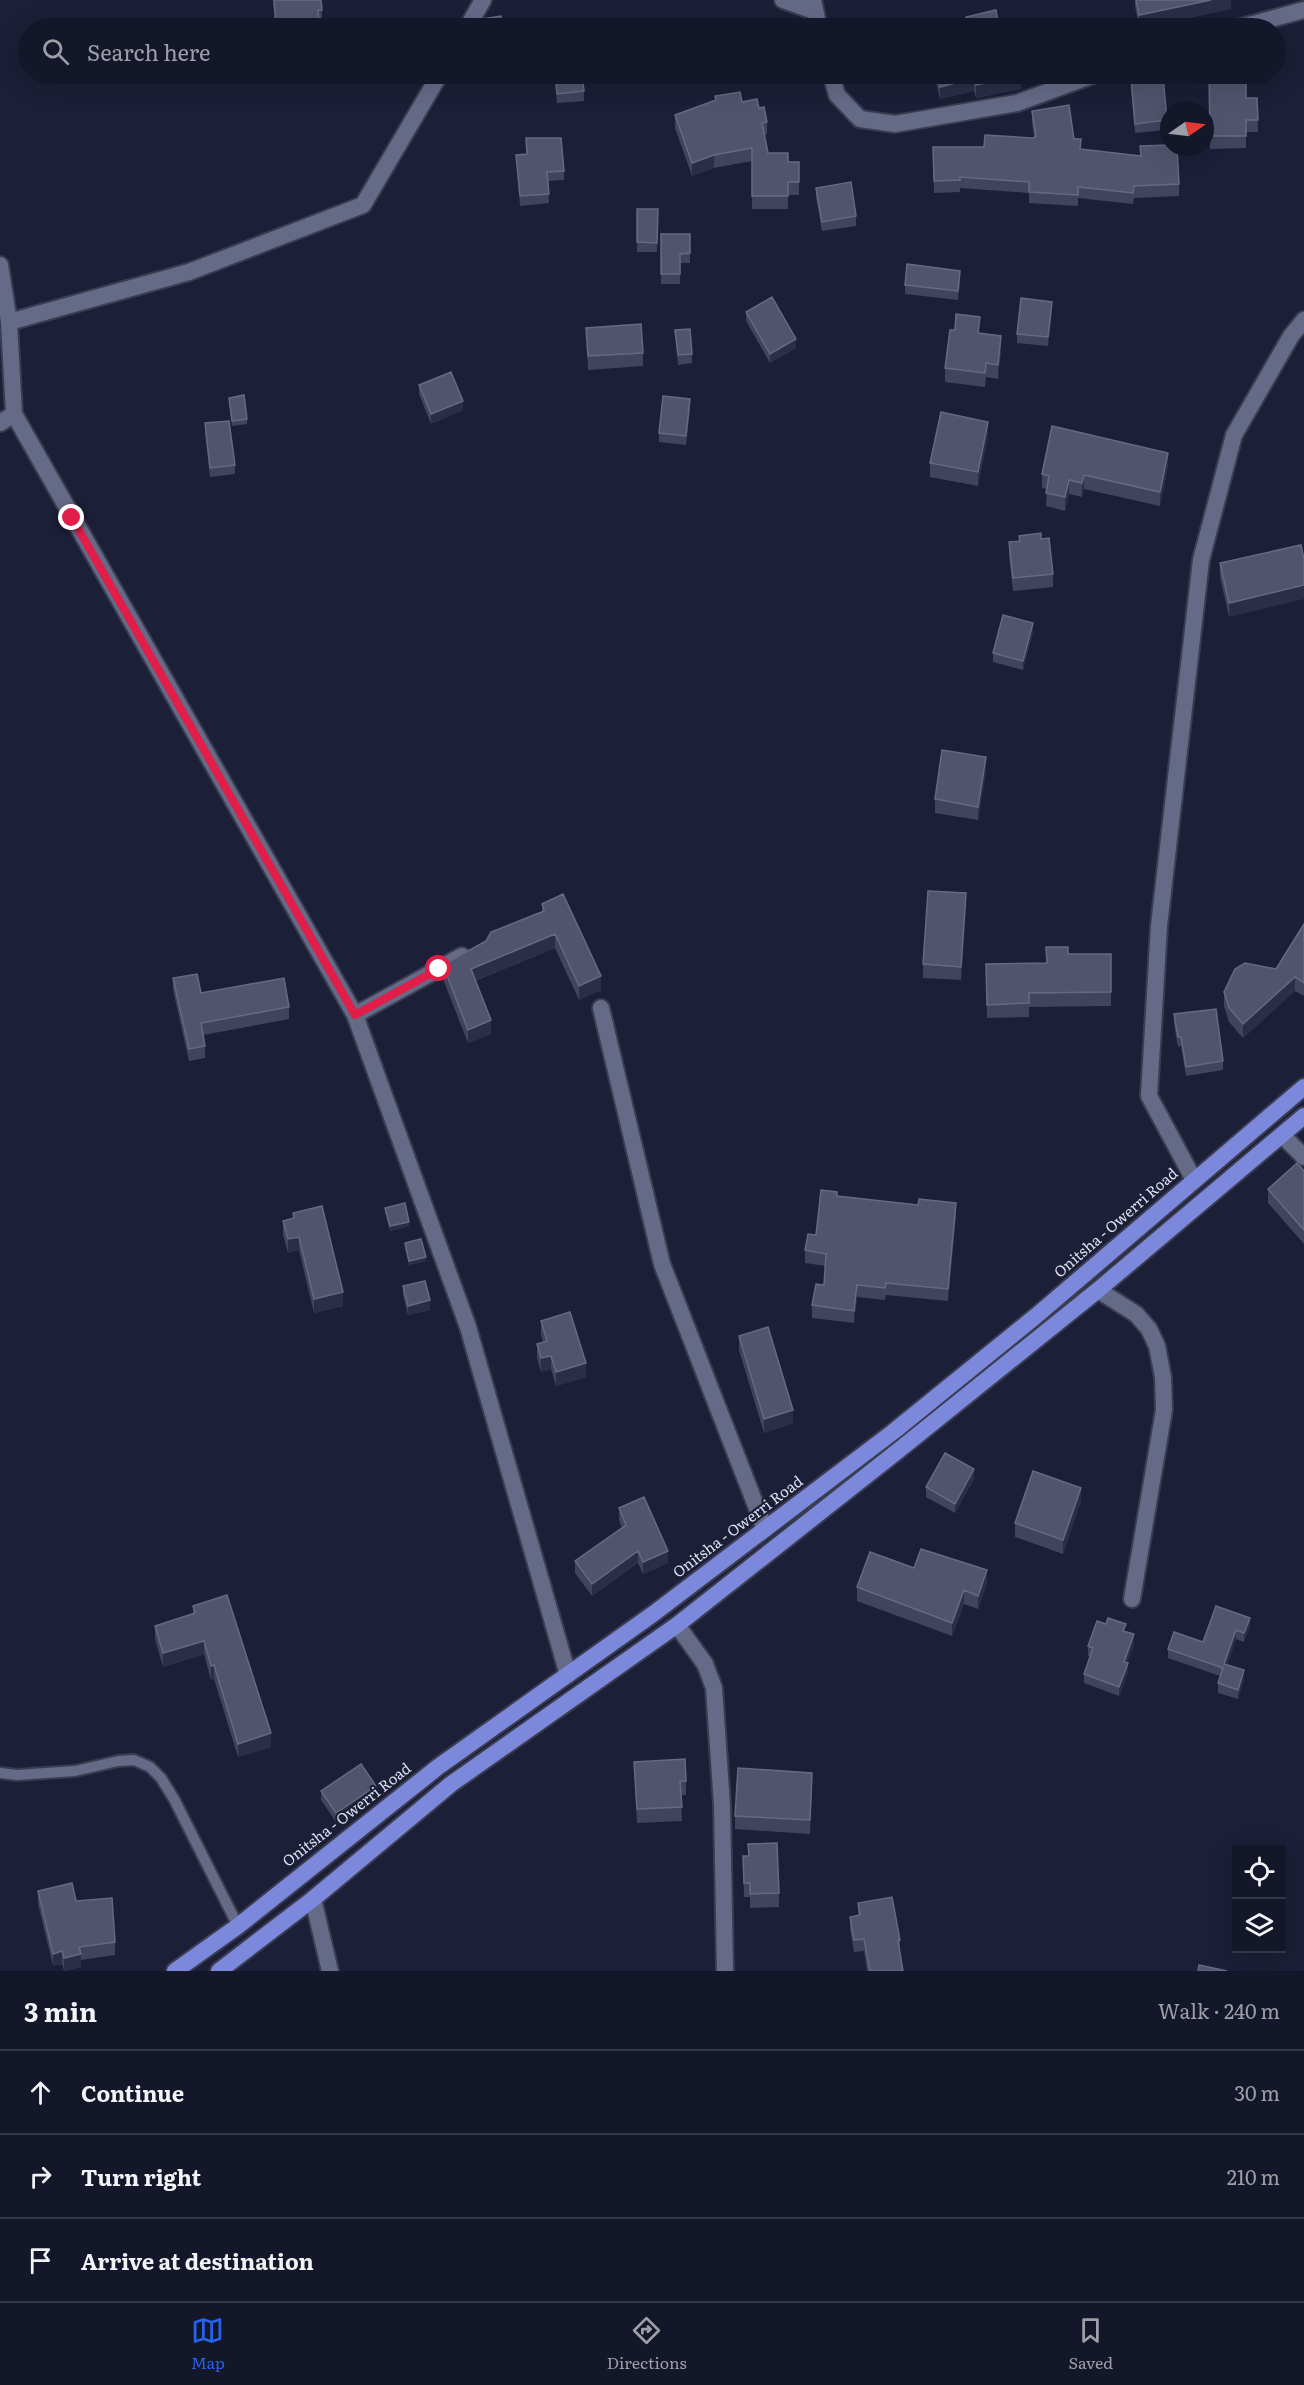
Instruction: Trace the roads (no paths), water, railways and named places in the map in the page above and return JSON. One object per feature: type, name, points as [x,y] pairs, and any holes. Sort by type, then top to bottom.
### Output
[{"type":"highway","name":"Onitsha - Owerri Road","points":[[175,1971],[238,1926],[438,1767],[653,1614],[893,1432],[1036,1316],[1304,1087]]},
{"type":"highway","points":[[219,1971],[313,1899],[451,1784],[677,1625],[1098,1290],[1304,1116]]},
{"type":"street","points":[[473,18],[483,0]]},
{"type":"street","points":[[783,0],[814,6]]},
{"type":"street","points":[[1275,18],[1304,10]]},
{"type":"street","points":[[9,322],[189,272],[363,205],[434,84]]},
{"type":"street","points":[[834,84],[837,95],[860,119],[896,124],[1017,102],[1068,84]]},
{"type":"street","points":[[0,265],[9,322],[7,418],[355,1015],[468,1327],[568,1675]]},
{"type":"street","points":[[1194,1180],[1149,1096],[1159,926],[1201,560],[1233,435],[1291,336],[1304,320]]},
{"type":"street","points":[[355,1015],[481,946]]},
{"type":"street","points":[[601,1008],[662,1264],[765,1529]]},
{"type":"street","points":[[1282,1136],[1304,1156]]},
{"type":"street","points":[[1098,1290],[1136,1314],[1149,1329],[1157,1346],[1163,1377],[1164,1410],[1132,1599]]},
{"type":"street","points":[[677,1625],[705,1664],[714,1688],[722,1805],[725,1971]]},
{"type":"street","points":[[313,1899],[330,1971]]},
{"type":"lane","points":[[0,1773],[17,1775],[75,1771],[118,1761],[134,1760],[150,1767],[161,1778],[174,1799],[238,1926]]}]
